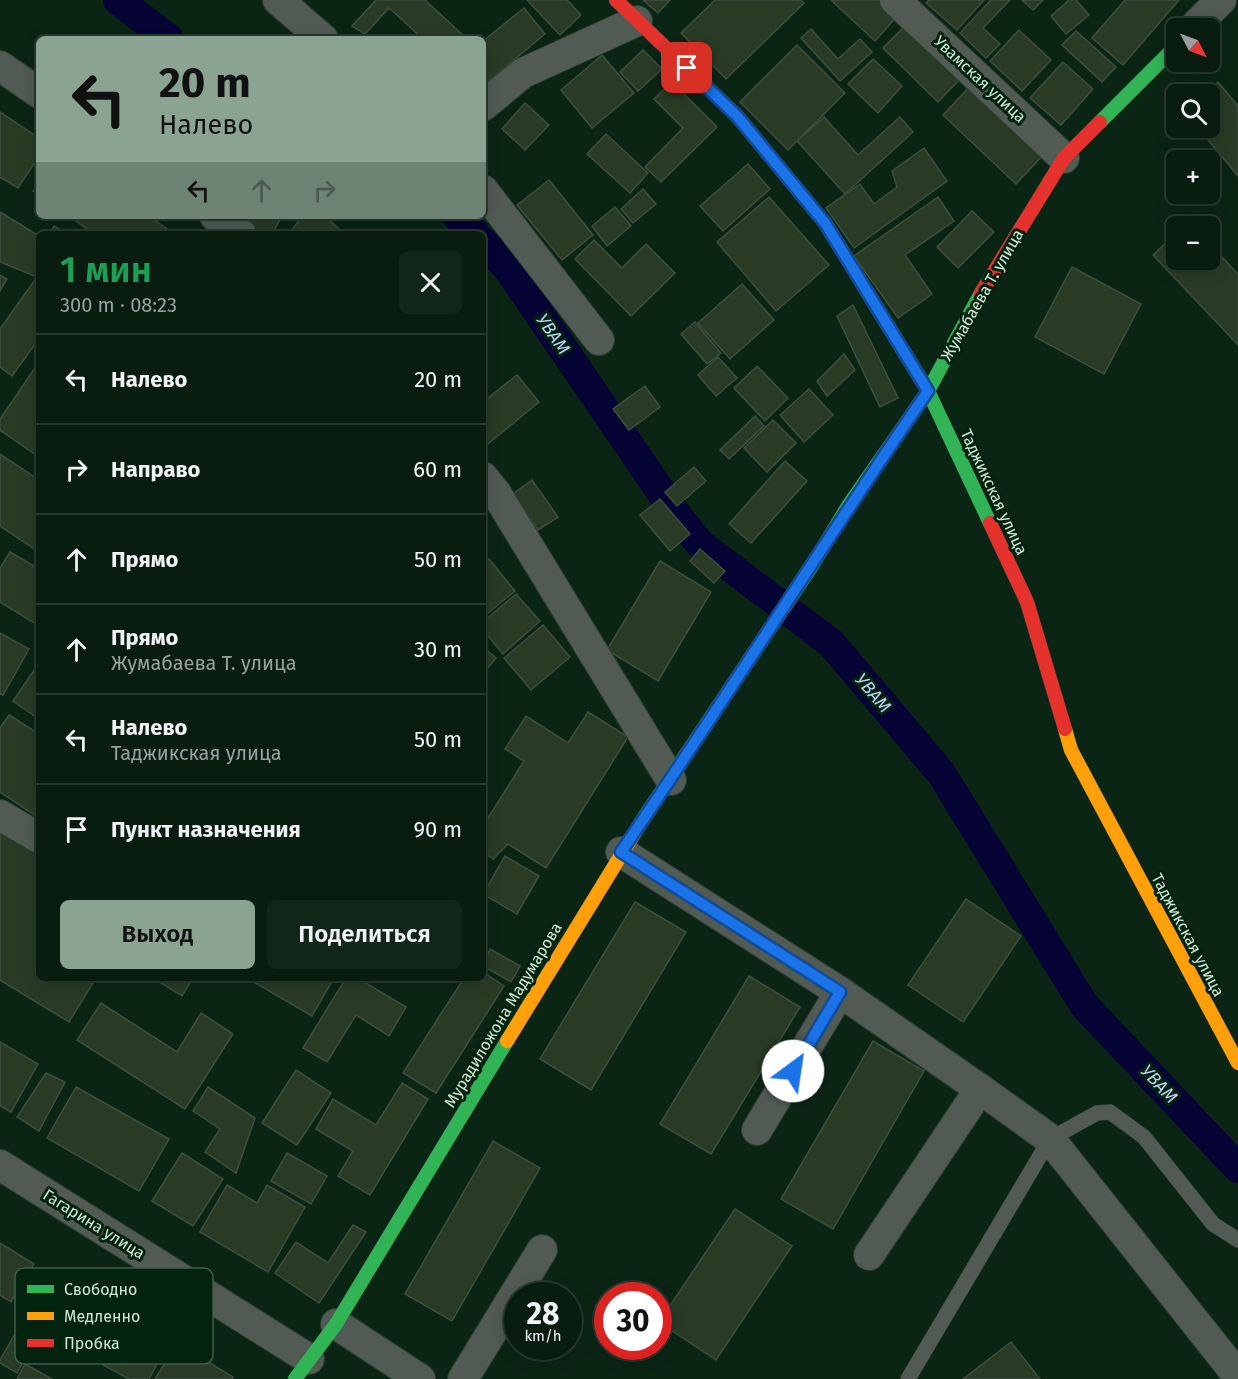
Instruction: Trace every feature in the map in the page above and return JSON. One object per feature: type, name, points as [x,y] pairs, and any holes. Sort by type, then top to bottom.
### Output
[{"type":"street","points":[[278,0],[320,36]]},
{"type":"street","name":"Таджикская улица","points":[[616,0],[737,116],[825,223],[928,391],[1027,603],[1071,750],[1238,1063]]},
{"type":"street","name":"Увамская улица","points":[[895,0],[1064,158]]},
{"type":"street","points":[[1203,18],[1221,0]]},
{"type":"street","points":[[486,104],[523,73],[637,21]]},
{"type":"street","name":"Жумабаева Т. улица","points":[[741,669],[813,564],[848,506],[928,391],[991,275],[1064,158],[1166,56]]},
{"type":"street","points":[[0,66],[36,91]]},
{"type":"street","points":[[486,194],[599,340]]},
{"type":"street","points":[[219,219],[237,231]]},
{"type":"street","points":[[487,495],[671,780]]},
{"type":"street","name":"Мурадиложона Мадумарова","points":[[302,1369],[336,1324],[621,852],[671,780],[741,669]]},
{"type":"street","points":[[0,815],[36,836]]},
{"type":"street","points":[[621,852],[840,992],[1050,1139],[1238,1376]]},
{"type":"street","points":[[757,1130],[840,992]]},
{"type":"street","points":[[869,1255],[980,1089]]},
{"type":"street","name":"Гагарина улица","points":[[0,1165],[152,1268]]},
{"type":"street","points":[[463,1379],[542,1250]]},
{"type":"street","name":"Гагарина улица","points":[[213,1309],[302,1369]]},
{"type":"street","points":[[336,1324],[420,1379]]},
{"type":"lane","points":[[908,1379],[1050,1139],[1097,1113],[1110,1112],[1144,1137],[1213,1224],[1238,1240]]},
{"type":"building","points":[[376,0],[425,0],[464,36],[420,36],[389,8],[365,34],[352,26]]},
{"type":"building","points":[[527,0],[567,0],[581,15],[560,35]]},
{"type":"building","points":[[643,0],[670,0],[658,13]]},
{"type":"building","points":[[715,0],[801,0],[804,3],[726,79],[681,33]]},
{"type":"building","points":[[831,0],[881,0],[898,15],[875,41]]},
{"type":"building","points":[[929,0],[984,0],[957,30],[926,3]]},
{"type":"building","points":[[991,0],[1010,0],[983,28],[1000,44],[986,58],[960,33]]},
{"type":"building","points":[[1022,0],[1043,0],[1033,10]]},
{"type":"building","points":[[1069,0],[1076,0],[1089,15],[1066,34],[1051,16]]},
{"type":"building","points":[[1125,0],[1179,0],[1123,65],[1092,38]]},
{"type":"building","points":[[524,8],[545,34],[486,83],[486,39]]},
{"type":"building","points":[[908,23],[963,76],[938,102],[883,48]]},
{"type":"building","points":[[811,29],[838,59],[860,39],[872,52],[840,81],[801,38]]},
{"type":"building","points":[[1019,30],[1051,60],[1022,91],[990,61]]},
{"type":"building","points":[[1076,31],[1116,67],[1102,82],[1062,45]]},
{"type":"building","points":[[797,45],[845,93],[788,150],[740,102]]},
{"type":"building","points":[[643,50],[662,69],[638,91],[620,72]]},
{"type":"building","points":[[602,55],[634,93],[592,128],[561,90]]},
{"type":"building","points":[[873,59],[902,86],[878,113],[848,84]]},
{"type":"building","points":[[1063,62],[1093,89],[1061,125],[1030,98]]},
{"type":"building","points":[[672,82],[717,127],[661,182],[645,167],[683,128],[654,99]]},
{"type":"building","points":[[972,84],[1045,153],[1016,184],[943,115]]},
{"type":"building","points":[[1220,84],[1238,106],[1238,176],[1220,154],[1220,150],[1216,150],[1206,138],[1220,138]]},
{"type":"building","points":[[525,103],[549,125],[525,150],[502,129]]},
{"type":"building","points":[[0,112],[36,136],[36,161],[18,188],[0,177]]},
{"type":"building","points":[[824,117],[858,155],[900,117],[913,132],[845,194],[797,141]]},
{"type":"building","points":[[606,134],[648,173],[630,193],[587,154]]},
{"type":"building","points":[[924,148],[947,181],[854,248],[826,208],[860,184],[874,204],[897,187],[892,171]]},
{"type":"building","points":[[748,164],[770,189],[723,231],[700,206]]},
{"type":"building","points":[[549,180],[593,235],[562,260],[517,205]]},
{"type":"building","points":[[643,189],[656,204],[633,223],[621,209]]},
{"type":"building","points":[[769,197],[829,265],[776,311],[717,242]]},
{"type":"building","points":[[938,197],[954,221],[905,255],[932,294],[898,318],[854,256]]},
{"type":"building","points":[[615,207],[631,226],[607,246],[592,226]]},
{"type":"building","points":[[972,211],[994,232],[958,268],[937,247]]},
{"type":"building","points":[[0,212],[36,234],[36,277],[0,262]]},
{"type":"building","points":[[73,219],[153,219],[170,231],[90,231]]},
{"type":"building","points":[[230,219],[280,219],[274,231],[252,231]]},
{"type":"building","points":[[300,219],[328,219],[342,231],[290,231]]},
{"type":"building","points":[[54,226],[62,231],[51,231]]},
{"type":"building","points":[[594,240],[622,268],[646,244],[675,273],[631,316],[575,259]]},
{"type":"building","points":[[1166,243],[1166,269],[1153,255]]},
{"type":"building","points":[[1220,255],[1238,274],[1238,345],[1167,270],[1220,270]]},
{"type":"building","points":[[1072,267],[1141,304],[1104,374],[1035,337]]},
{"type":"building","points":[[0,275],[7,279],[0,291]]},
{"type":"building","points":[[34,281],[36,283],[36,343],[12,376],[0,367],[0,329]]},
{"type":"building","points":[[742,284],[774,320],[730,359],[698,323]]},
{"type":"building","points":[[853,305],[898,398],[880,407],[837,316]]},
{"type":"building","points":[[695,322],[721,353],[707,364],[681,334]]},
{"type":"building","points":[[844,354],[855,370],[827,396],[817,381]]},
{"type":"building","points":[[718,357],[737,378],[716,396],[698,375]]},
{"type":"building","points":[[36,366],[36,455],[0,430],[0,419]]},
{"type":"building","points":[[757,366],[788,398],[765,421],[734,388]]},
{"type":"building","points":[[517,375],[539,402],[486,446],[486,400]]},
{"type":"building","points":[[645,386],[660,407],[629,430],[613,409]]},
{"type":"building","points":[[809,389],[833,415],[804,442],[780,415]]},
{"type":"building","points":[[755,416],[764,426],[729,459],[720,450]]},
{"type":"building","points":[[773,420],[796,443],[767,472],[744,448]]},
{"type":"building","points":[[0,454],[36,478],[36,550],[0,526]]},
{"type":"building","points":[[785,461],[807,481],[751,543],[729,524]]},
{"type":"building","points":[[694,467],[706,481],[677,506],[665,492]]},
{"type":"building","points":[[532,480],[558,517],[538,530],[513,494]]},
{"type":"building","points":[[660,499],[690,534],[670,551],[640,515]]},
{"type":"building","points":[[700,549],[725,571],[714,583],[690,561]]},
{"type":"building","points":[[10,552],[36,567],[36,624],[0,602],[0,568]]},
{"type":"building","points":[[489,559],[515,591],[486,615],[486,562]]},
{"type":"building","points":[[660,561],[711,592],[658,681],[607,650]]},
{"type":"building","points":[[516,594],[540,621],[503,654],[486,634],[486,619]]},
{"type":"building","points":[[543,625],[570,657],[531,690],[504,658]]},
{"type":"building","points":[[0,633],[29,649],[3,695],[0,694]]},
{"type":"building","points":[[486,650],[496,658],[486,670]]},
{"type":"building","points":[[36,667],[36,717],[13,701]]},
{"type":"building","points":[[588,712],[628,737],[546,868],[508,844],[493,859],[486,854],[486,821],[524,761],[505,749],[526,716],[568,743]]},
{"type":"building","points":[[9,715],[36,732],[36,816],[0,792],[0,728]]},
{"type":"building","points":[[0,825],[36,847],[36,981],[94,981],[69,1022],[0,980]]},
{"type":"building","points":[[505,856],[539,876],[517,914],[486,896],[486,889]]},
{"type":"building","points":[[966,899],[1021,936],[963,1022],[908,985]]},
{"type":"building","points":[[635,902],[686,932],[591,1090],[540,1059]]},
{"type":"building","points":[[490,949],[520,966],[511,982],[486,968],[486,959]]},
{"type":"building","points":[[486,974],[504,986],[436,1093],[403,1073],[462,981],[486,981]]},
{"type":"building","points":[[749,976],[800,1007],[711,1154],[660,1124]]},
{"type":"building","points":[[158,981],[191,981],[182,996]]},
{"type":"building","points":[[252,981],[332,981],[312,1016]]},
{"type":"building","points":[[344,981],[364,981],[406,1007],[389,1036],[356,1015],[327,1062],[303,1048]]},
{"type":"building","points":[[101,1003],[177,1052],[201,1013],[233,1034],[185,1109],[77,1040]]},
{"type":"building","points":[[873,1041],[924,1071],[833,1229],[781,1199]]},
{"type":"building","points":[[0,1042],[38,1064],[11,1112],[0,1106]]},
{"type":"building","points":[[296,1070],[331,1093],[297,1145],[262,1123]]},
{"type":"building","points":[[46,1073],[65,1082],[39,1131],[17,1117]]},
{"type":"building","points":[[402,1083],[428,1099],[370,1195],[338,1176],[353,1151],[316,1129],[333,1099],[376,1125]]},
{"type":"building","points":[[76,1087],[169,1139],[139,1191],[47,1138]]},
{"type":"building","points":[[208,1087],[255,1118],[236,1173],[205,1152],[220,1129],[193,1111]]},
{"type":"building","points":[[493,1141],[540,1168],[452,1321],[405,1294]]},
{"type":"building","points":[[182,1153],[223,1179],[193,1226],[152,1201]]},
{"type":"building","points":[[287,1153],[327,1176],[311,1204],[271,1181]]},
{"type":"building","points":[[227,1185],[257,1203],[267,1185],[305,1207],[268,1272],[200,1232]]},
{"type":"building","points":[[735,1209],[792,1246],[716,1360],[672,1331],[672,1303]]},
{"type":"building","points":[[353,1225],[366,1232],[319,1303],[275,1273],[296,1242],[328,1263]]},
{"type":"building","points":[[0,1243],[34,1264],[32,1268],[15,1268],[15,1295],[11,1302],[0,1295]]},
{"type":"building","points":[[15,1334],[15,1364],[22,1364],[17,1373],[0,1363]]},
{"type":"building","points":[[1011,1342],[1040,1379],[963,1379]]},
{"type":"building","points":[[25,1364],[52,1379],[17,1379]]},
{"type":"building","points":[[102,1364],[157,1364],[149,1379],[129,1379]]},
{"type":"building","points":[[164,1364],[212,1364],[233,1377],[232,1379],[155,1379]]},
{"type":"waterway","name":"УВАМ","points":[[118,0],[165,36]]},
{"type":"waterway","name":"УВАМ","points":[[460,219],[472,231]]},
{"type":"waterway","name":"УВАМ","points":[[486,245],[507,267],[679,518],[701,545],[831,643],[941,773],[1084,1005],[1238,1168]]},
{"type":"traffic: fast","points":[[1100,122],[1166,56]]},
{"type":"traffic: fast","points":[[796,188],[825,223],[928,391],[990,523]]},
{"type":"traffic: fast","points":[[645,816],[813,564],[848,506],[928,391],[981,293]]},
{"type":"traffic: fast","points":[[295,1379],[336,1324],[507,1041]]},
{"type":"traffic: slow","points":[[1065,729],[1071,750],[1238,1063]]},
{"type":"traffic: slow","points":[[507,1041],[645,816]]},
{"type":"traffic: jam","points":[[616,0],[737,116],[796,188]]},
{"type":"traffic: jam","points":[[981,293],[1064,158],[1100,122]]},
{"type":"traffic: jam","points":[[990,523],[1027,602],[1065,729]]},
{"type":"route","points":[[687,68],[737,116],[825,223],[928,391],[848,506],[813,564],[621,852],[840,992],[793,1071]]}]
